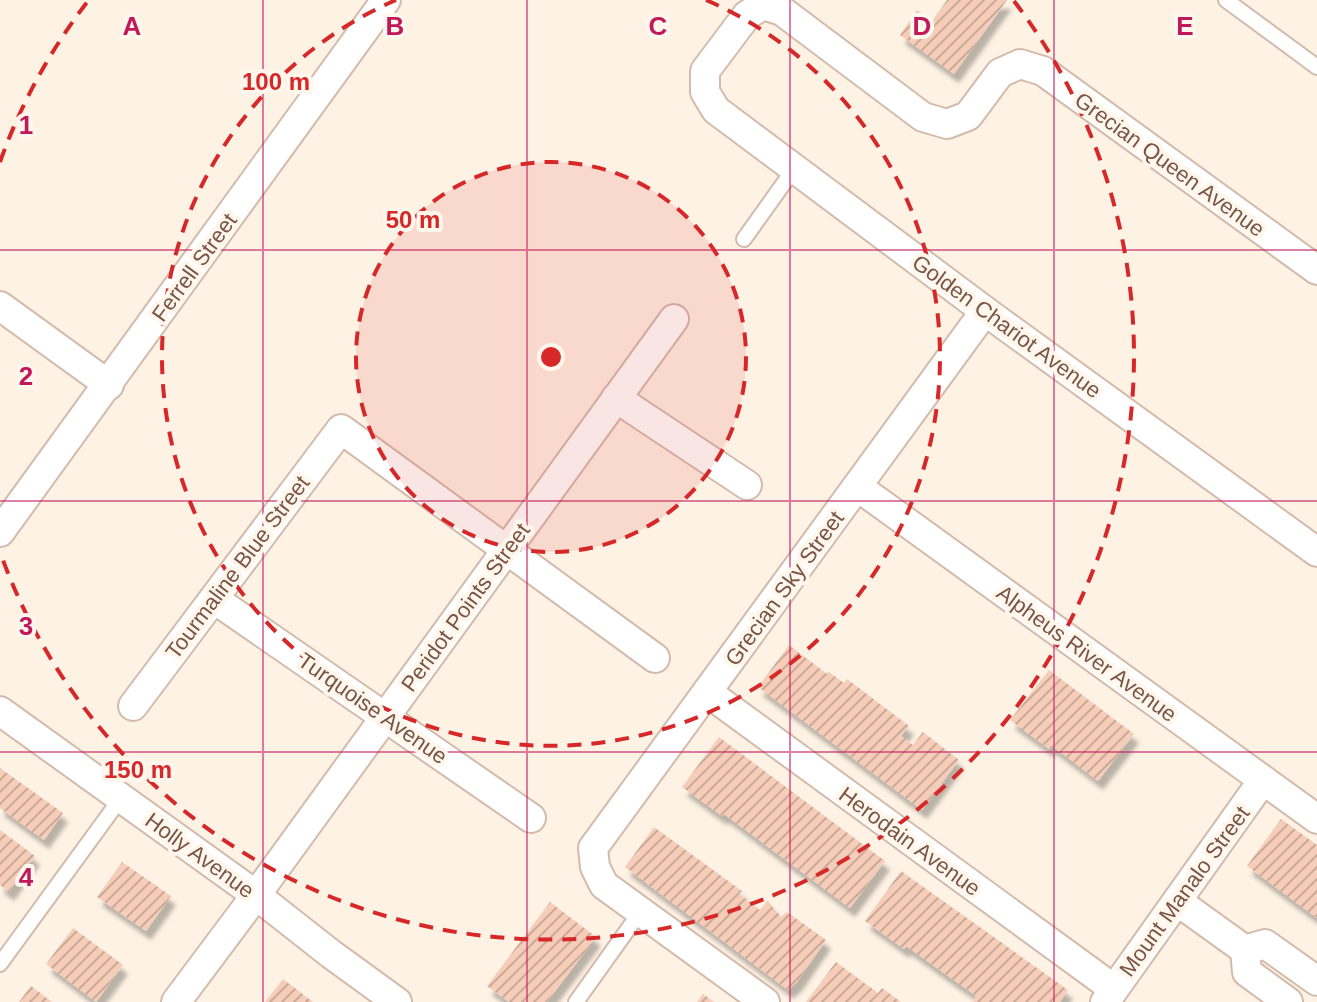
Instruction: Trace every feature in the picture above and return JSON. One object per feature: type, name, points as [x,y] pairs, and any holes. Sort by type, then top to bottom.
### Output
[{"type":"street","name":"Ferrell Street","points":[[0,532],[386,0]]},
{"type":"street","name":"Golden Chariot Avenue","points":[[1020,64],[1000,73],[968,116],[947,124],[923,117],[782,11],[763,5],[747,15],[705,71],[705,92],[716,110],[794,169],[1317,552]]},
{"type":"street","name":"Grecian Queen Avenue","points":[[1020,64],[1043,71],[1317,270]]},
{"type":"street","points":[[0,306],[109,385]]},
{"type":"street","name":"Grecian Sky Street","points":[[641,911],[604,885],[595,867],[593,848],[985,311]]},
{"type":"street","name":"Peridot Points Street","points":[[176,1002],[674,319]]},
{"type":"street","points":[[616,398],[747,485]]},
{"type":"street","name":"Tourmaline Blue Street","points":[[133,706],[341,429],[506,550]]},
{"type":"street","name":"Alpheus River Avenue","points":[[858,487],[1317,819]]},
{"type":"street","points":[[506,550],[655,658]]},
{"type":"street","name":"Turquoise Avenue","points":[[214,599],[531,818]]},
{"type":"street","name":"Herodain Avenue","points":[[707,692],[1109,996]]},
{"type":"street","name":"Holly Avenue","points":[[0,711],[256,895],[395,1001]]},
{"type":"street","name":"Mount Manalo Street","points":[[1109,996],[1263,780]]},
{"type":"street","points":[[1177,901],[1245,950],[1265,944],[1296,987]]},
{"type":"street","points":[[641,911],[765,1002]]},
{"type":"lane","points":[[1226,0],[1317,67]]},
{"type":"lane","points":[[744,239],[794,169]]},
{"type":"lane","points":[[0,964],[121,798]]},
{"type":"lane","points":[[576,1002],[641,911]]},
{"type":"building","points":[[947,0],[1007,0],[954,74],[900,35],[917,10],[932,21]]},
{"type":"building","points":[[789,645],[827,674],[829,672],[844,683],[847,679],[909,726],[901,736],[913,745],[923,732],[959,760],[922,810],[758,687]]},
{"type":"building","points":[[1049,670],[1134,734],[1098,781],[1051,745],[1049,749],[1010,720]]},
{"type":"building","points":[[719,737],[885,861],[850,908],[724,814],[722,816],[682,787]]},
{"type":"building","points":[[0,768],[63,813],[44,840],[0,808]]},
{"type":"building","points":[[1281,819],[1317,845],[1317,918],[1247,866]]},
{"type":"building","points":[[654,827],[742,891],[739,894],[760,910],[768,901],[781,917],[787,912],[826,940],[788,990],[625,867]]},
{"type":"building","points":[[0,830],[35,856],[9,892],[0,885]]},
{"type":"building","points":[[122,862],[171,896],[146,931],[97,897]]},
{"type":"building","points":[[901,871],[1068,990],[1060,1002],[975,1002],[976,996],[865,921]]},
{"type":"building","points":[[550,902],[596,937],[547,1002],[509,1002],[487,986]]},
{"type":"building","points":[[73,928],[123,965],[96,1002],[46,964]]},
{"type":"building","points":[[836,962],[878,993],[882,988],[901,1002],[806,1002]]},
{"type":"building","points":[[283,979],[313,1002],[265,1002]]},
{"type":"building","points":[[31,986],[52,1002],[19,1002]]},
{"type":"building","points":[[703,994],[714,1002],[697,1002]]}]
